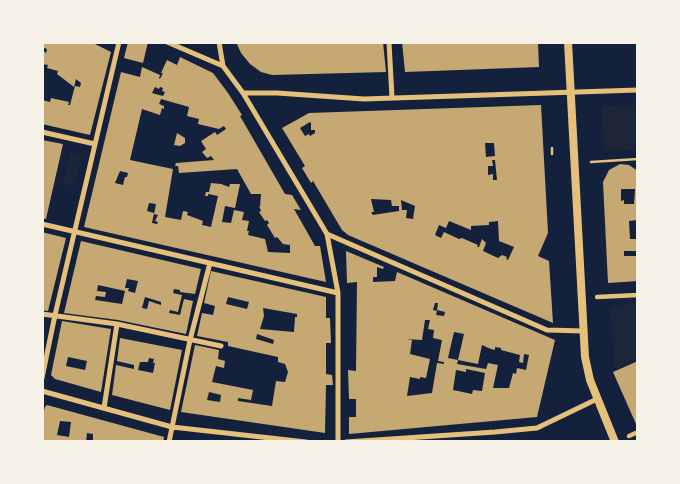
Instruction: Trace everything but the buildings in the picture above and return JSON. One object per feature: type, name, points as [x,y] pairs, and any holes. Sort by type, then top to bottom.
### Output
[{"type":"street","points":[[42,378],[55,316],[77,232],[118,42]]},
{"type":"street","points":[[167,42],[223,66]]},
{"type":"street","points":[[219,42],[223,66],[243,93],[328,234],[338,293],[338,442]]},
{"type":"street","points":[[389,42],[392,98]]},
{"type":"street","points":[[568,42],[586,369],[615,442]]},
{"type":"street","points":[[243,93],[277,93],[364,99],[638,90]]},
{"type":"street","points":[[42,132],[95,144]]},
{"type":"street","points":[[42,224],[338,293]]},
{"type":"street","points":[[328,234],[547,330],[583,330]]},
{"type":"street","points":[[169,442],[190,340],[210,263]]},
{"type":"street","points":[[597,297],[638,295]]},
{"type":"street","points":[[42,314],[117,324],[221,346]]},
{"type":"street","points":[[104,408],[117,324]]},
{"type":"street","points":[[42,391],[172,427],[306,442]]},
{"type":"street","points":[[346,442],[536,428],[597,399]]},
{"type":"street","points":[[629,436],[638,432]]},
{"type":"path","points":[[552,148],[552,154]]},
{"type":"path","points":[[591,162],[638,159]]},
{"type":"shaded area","points":[[637,105],[637,150],[604,151],[602,106]]},
{"type":"shaded area","points":[[71,152],[82,154],[74,186],[63,183]]},
{"type":"shaded area","points":[[637,303],[637,359],[615,369],[610,306]]}]
